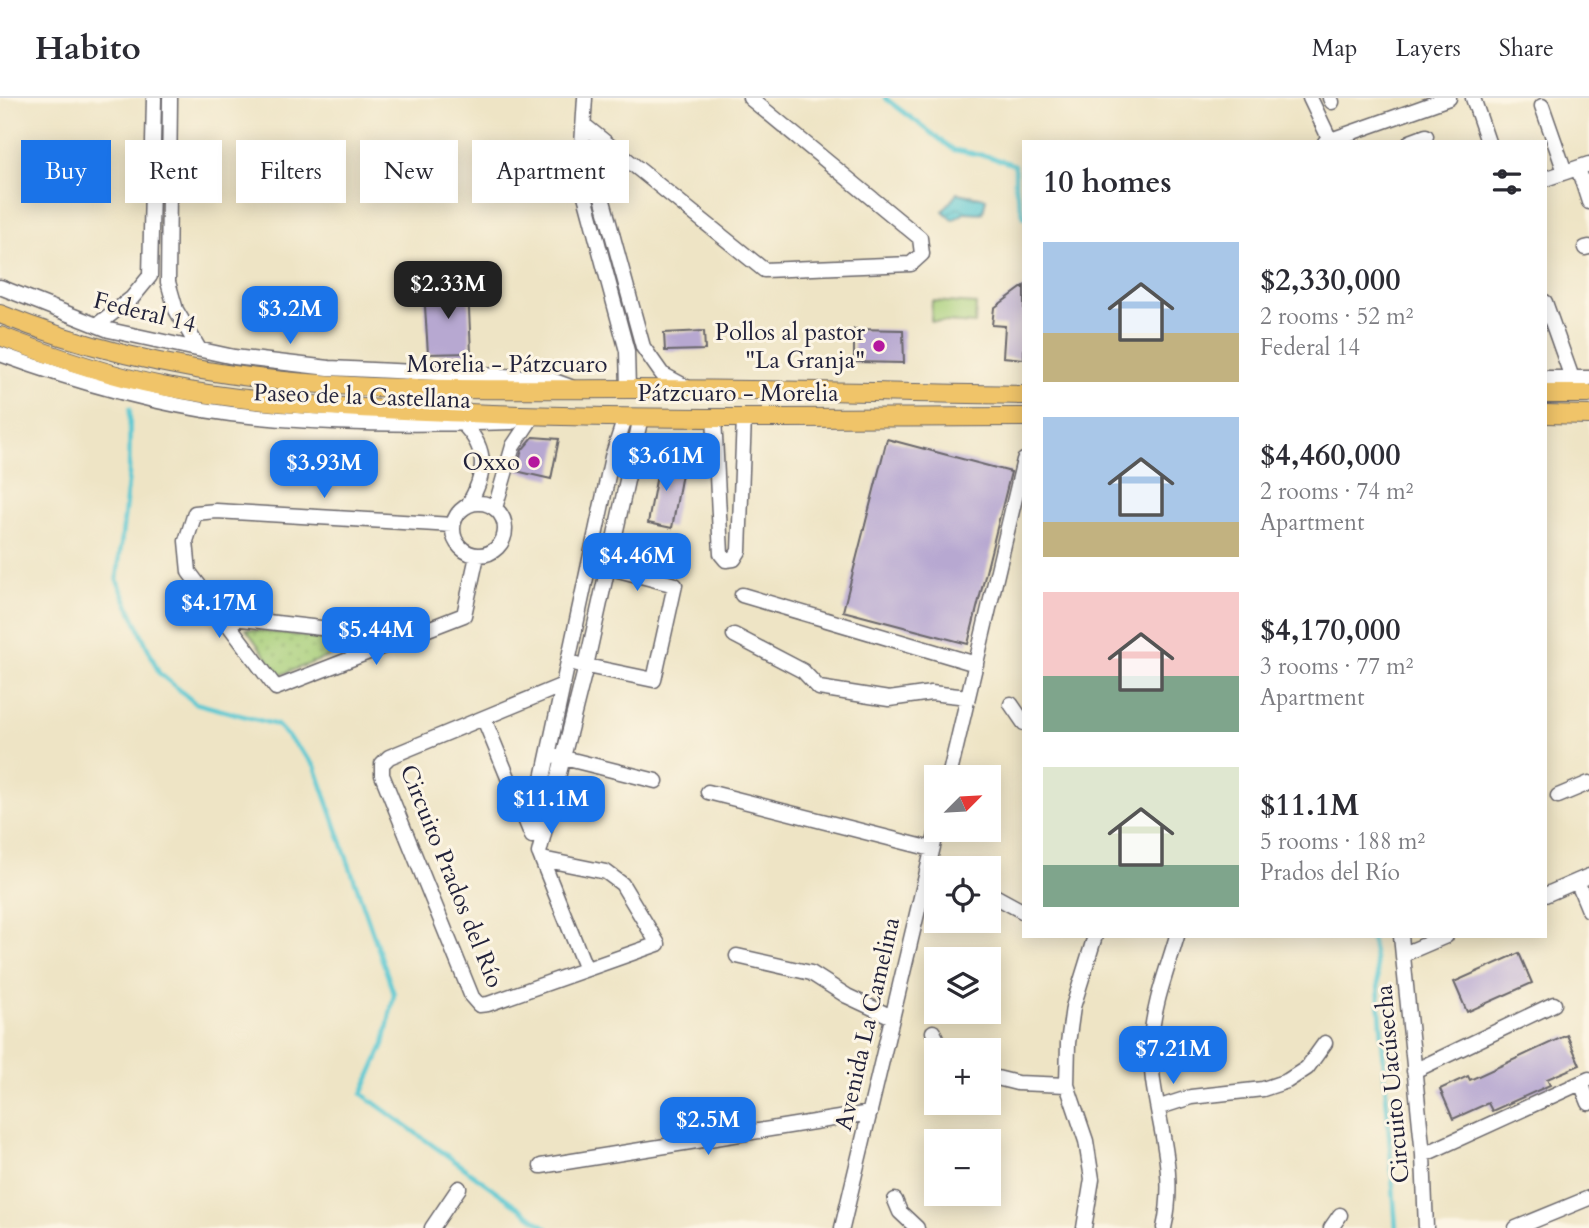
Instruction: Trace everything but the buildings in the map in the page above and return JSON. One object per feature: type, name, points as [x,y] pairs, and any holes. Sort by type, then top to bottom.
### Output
[{"type":"main road","name":"Morelia - Pátzcuaro","points":[[0,314],[162,365],[290,384],[405,389],[691,389],[1022,395]]},
{"type":"main road","name":"Pátzcuaro - Morelia","points":[[0,336],[96,369],[160,386],[330,407],[561,417],[1022,417]]},
{"type":"main road","points":[[1547,394],[1589,394]]},
{"type":"main road","points":[[1547,414],[1589,415]]},
{"type":"street","points":[[153,140],[154,98]]},
{"type":"street","points":[[169,140],[170,98]]},
{"type":"street","points":[[583,140],[585,98]]},
{"type":"street","points":[[584,125],[764,270],[911,264],[922,254],[920,238],[750,98]]},
{"type":"street","points":[[1310,98],[1327,140]]},
{"type":"street","points":[[1330,140],[1449,98]]},
{"type":"street","points":[[1473,98],[1487,140]]},
{"type":"street","points":[[1542,106],[1577,168],[1589,202]]},
{"type":"street","points":[[1547,177],[1577,168]]},
{"type":"street","points":[[97,325],[132,298],[149,276],[151,203]]},
{"type":"street","points":[[169,203],[168,282],[176,310],[200,349]]},
{"type":"street","points":[[587,203],[627,351],[628,389]]},
{"type":"street","points":[[604,203],[643,347],[662,374],[691,389]]},
{"type":"street","name":"Federal 14","points":[[0,287],[97,325],[167,344],[234,357],[329,368],[546,377],[576,389]]},
{"type":"street","points":[[1547,308],[1572,378]]},
{"type":"street","points":[[622,333],[639,329]]},
{"type":"street","name":"Paseo de la Castellana","points":[[0,354],[151,399],[228,414],[310,422],[463,424],[528,422],[561,417]]},
{"type":"street","points":[[1547,378],[1589,378]]},
{"type":"street","points":[[540,856],[607,567],[633,417]]},
{"type":"street","points":[[531,834],[612,457],[633,417]]},
{"type":"street","points":[[715,417],[721,554],[726,560],[734,559],[740,551],[744,417]]},
{"type":"street","points":[[495,508],[513,446],[528,422]]},
{"type":"street","points":[[463,424],[474,434],[483,461],[483,472],[468,505],[456,517],[453,525],[456,542],[461,549],[477,556],[493,552],[503,539],[504,522],[495,508],[487,504],[468,505]]},
{"type":"street","points":[[952,765],[1022,468]]},
{"type":"street","points":[[453,525],[216,511],[195,513],[186,541],[189,572],[276,688],[464,615],[477,556]]},
{"type":"street","points":[[569,663],[654,680],[675,585],[607,567]]},
{"type":"street","points":[[741,594],[976,664]]},
{"type":"street","points":[[224,617],[404,637]]},
{"type":"street","points":[[734,635],[803,671],[819,688],[889,699],[931,693],[968,697]]},
{"type":"street","name":"Circuito Prados del Río","points":[[540,856],[606,872],[622,884],[657,944],[479,1005],[467,985],[383,775],[382,764],[389,757],[563,685]]},
{"type":"street","points":[[1011,704],[1022,720]]},
{"type":"street","points":[[484,719],[585,967]]},
{"type":"street","points":[[549,754],[656,781]]},
{"type":"street","points":[[1558,796],[1589,783]]},
{"type":"street","points":[[708,792],[932,849]]},
{"type":"street","name":"Avenida La Camelina","points":[[842,1228],[934,842]]},
{"type":"street","points":[[1547,894],[1583,879],[1589,910]]},
{"type":"street","points":[[1001,900],[1022,911]]},
{"type":"street","points":[[1084,1228],[1092,1179],[1086,1141],[1067,1085],[1073,1007],[1094,938]]},
{"type":"street","points":[[1164,1228],[1169,1180],[1151,1041],[1156,1008],[1176,938]]},
{"type":"street","name":"Circuito Uacúsecha","points":[[1401,938],[1423,1155],[1426,1228]]},
{"type":"street","points":[[1404,954],[1441,938]]},
{"type":"street","points":[[737,956],[811,973],[847,996],[892,1017]]},
{"type":"street","points":[[1414,1071],[1554,1004]]},
{"type":"street","points":[[933,1032],[936,1038]]},
{"type":"street","points":[[1160,1107],[1191,1097],[1263,1089],[1287,1081],[1307,1068],[1325,1043]]},
{"type":"street","points":[[1001,1079],[1017,1083],[1067,1085]]},
{"type":"street","points":[[1423,1155],[1585,1081],[1589,1103]]},
{"type":"street","points":[[541,1166],[870,1113]]},
{"type":"street","points":[[432,1228],[459,1188]]},
{"type":"street","points":[[1516,1228],[1589,1198]]},
{"type":"street","points":[[895,1200],[900,1212],[917,1228]]},
{"type":"street","points":[[1331,1228],[1340,1215]]},
{"type":"green space","points":[[932,301],[976,304],[975,324],[931,321]]},
{"type":"green space","points":[[246,629],[362,644],[280,675]]},
{"type":"water","points":[[957,193],[986,198],[983,213],[966,212],[953,220],[943,211]]},
{"type":"waterway","points":[[885,98],[954,150],[1015,165],[1015,186],[1022,210]]},
{"type":"waterway","points":[[130,409],[129,474],[117,580],[159,673],[195,703],[277,725],[315,766],[394,994],[384,1044],[362,1094],[547,1228]]},
{"type":"waterway","points":[[1371,938],[1377,971],[1396,1228]]},
{"type":"place","name":"Pollos al pastor \"La Granja\"","points":[[879,346]]},
{"type":"place","name":"Oxxo","points":[[534,462]]}]
